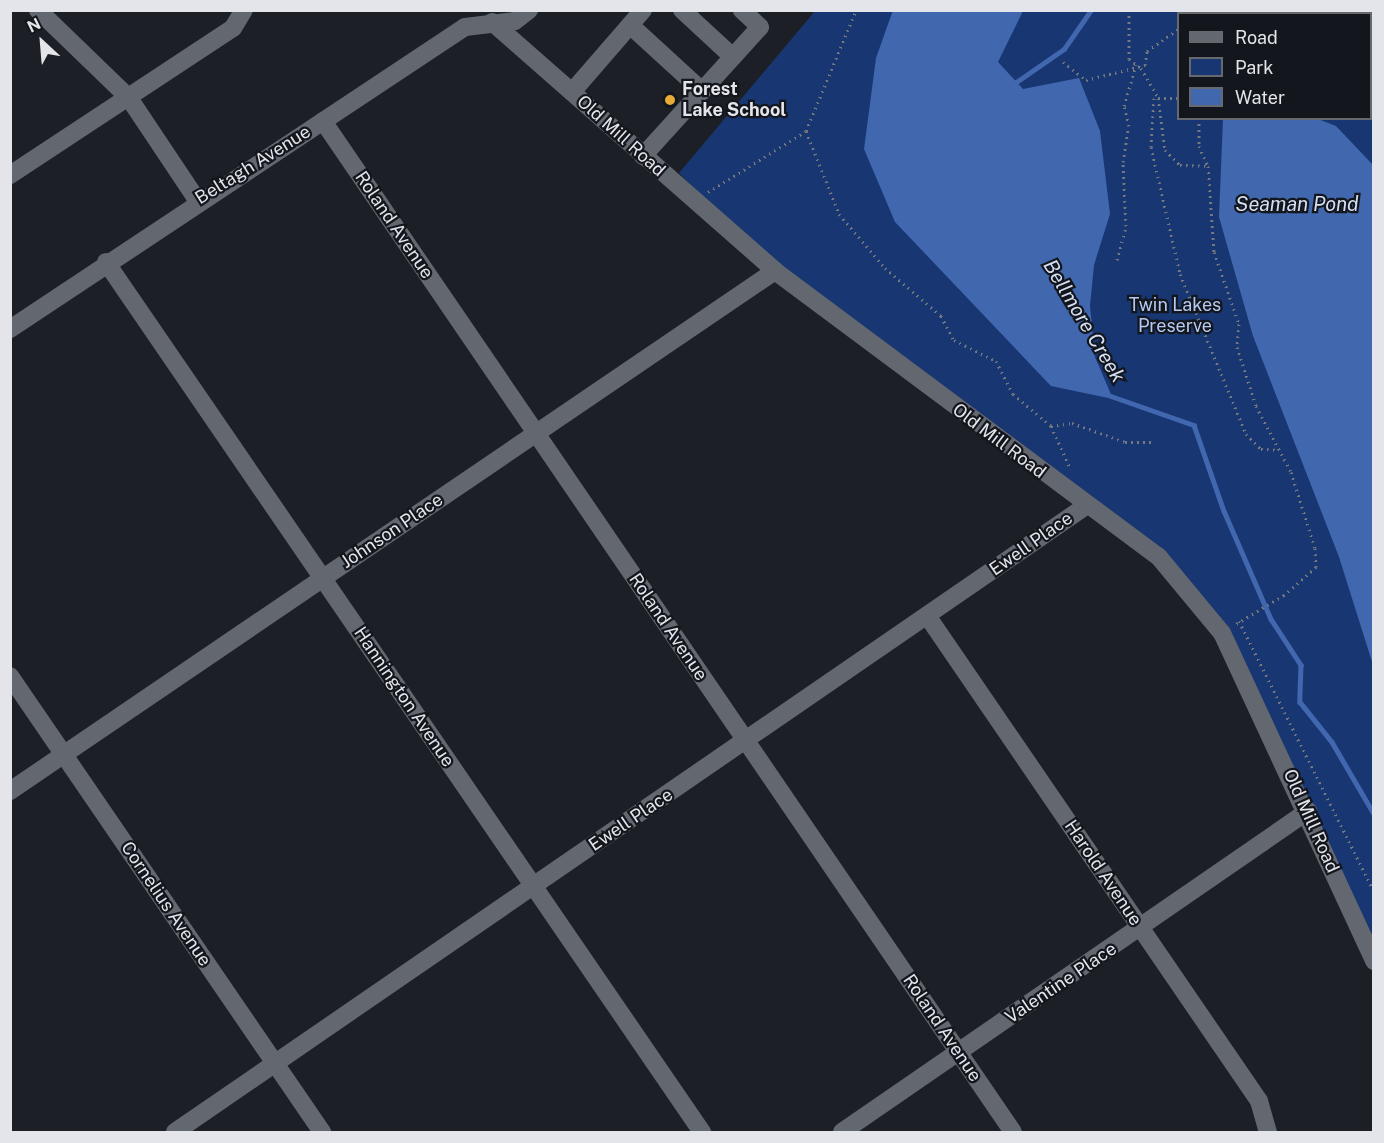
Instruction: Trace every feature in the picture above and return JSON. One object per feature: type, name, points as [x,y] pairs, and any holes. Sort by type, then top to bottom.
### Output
[{"type":"street","points":[[38,10],[129,98],[197,200]]},
{"type":"street","points":[[10,175],[233,28],[244,10]]},
{"type":"street","name":"Beltagh Avenue","points":[[10,329],[197,200],[323,121],[465,27],[494,16],[515,21],[529,10]]},
{"type":"street","points":[[572,92],[643,10]]},
{"type":"street","points":[[682,10],[733,57]]},
{"type":"street","points":[[643,156],[760,27],[742,10]]},
{"type":"street","name":"Old Mill Road","points":[[494,16],[572,92],[774,271],[1086,506],[1158,556],[1222,633],[1308,811],[1374,961]]},
{"type":"street","points":[[630,25],[702,91]]},
{"type":"street","name":"Roland Avenue","points":[[323,121],[1013,1132]]},
{"type":"street","name":"Hannington Avenue","points":[[106,262],[702,1132]]},
{"type":"street","name":"Johnson Place","points":[[10,791],[774,271]]},
{"type":"street","name":"Ewell Place","points":[[175,1132],[747,742],[1086,506]]},
{"type":"street","name":"Harold Avenue","points":[[928,617],[1259,1101],[1268,1132]]},
{"type":"street","name":"Cornelius Avenue","points":[[10,676],[322,1132]]},
{"type":"street","name":"Valentine Place","points":[[842,1132],[1142,929],[1308,811]]},
{"type":"path","points":[[694,201],[806,131],[856,10]]},
{"type":"path","points":[[1129,10],[1129,59],[1137,64],[1158,98],[1165,150],[1180,165],[1208,166]]},
{"type":"path","points":[[1063,62],[1086,80],[1137,64],[1145,65],[1147,51],[1177,30]]},
{"type":"path","points":[[1117,260],[1126,226],[1123,162],[1129,126],[1124,106],[1137,64]]},
{"type":"path","points":[[1158,98],[1177,98]]},
{"type":"path","points":[[1158,98],[1151,147],[1180,274],[1246,434],[1261,449],[1278,450]]},
{"type":"path","points":[[1199,120],[1199,146],[1208,166],[1214,252],[1239,324],[1237,347],[1278,450],[1291,472],[1316,567],[1275,600],[1222,633]]},
{"type":"path","points":[[806,131],[839,214],[865,247],[941,316],[954,340],[996,361],[1013,394],[1051,426],[1072,473]]},
{"type":"path","points":[[1051,426],[1072,423],[1125,442],[1152,442]]},
{"type":"path","points":[[1239,621],[1374,892]]},
{"type":"green space","name":"Twin Lakes Preserve","points":[[815,11],[1373,11],[1373,944],[1223,624],[1180,571],[732,227],[679,173]]},
{"type":"water","points":[[893,10],[1023,11],[998,62],[1023,89],[1079,78],[1100,131],[1110,214],[1094,265],[1090,306],[1095,357],[1113,399],[1051,386],[895,222],[864,149],[876,58]]},
{"type":"water","name":"Seaman Pond","points":[[1223,120],[1321,120],[1336,126],[1373,165],[1373,665],[1339,557],[1253,336],[1219,217]]},
{"type":"waterway","name":"Bellmore Creek","points":[[1012,85],[1064,49],[1091,10]]},
{"type":"waterway","name":"Bellmore Creek","points":[[1111,396],[1194,425],[1224,511],[1271,619],[1301,665],[1300,702],[1332,742],[1374,814]]},
{"type":"place","name":"Forest Lake School","points":[[670,100]]}]
